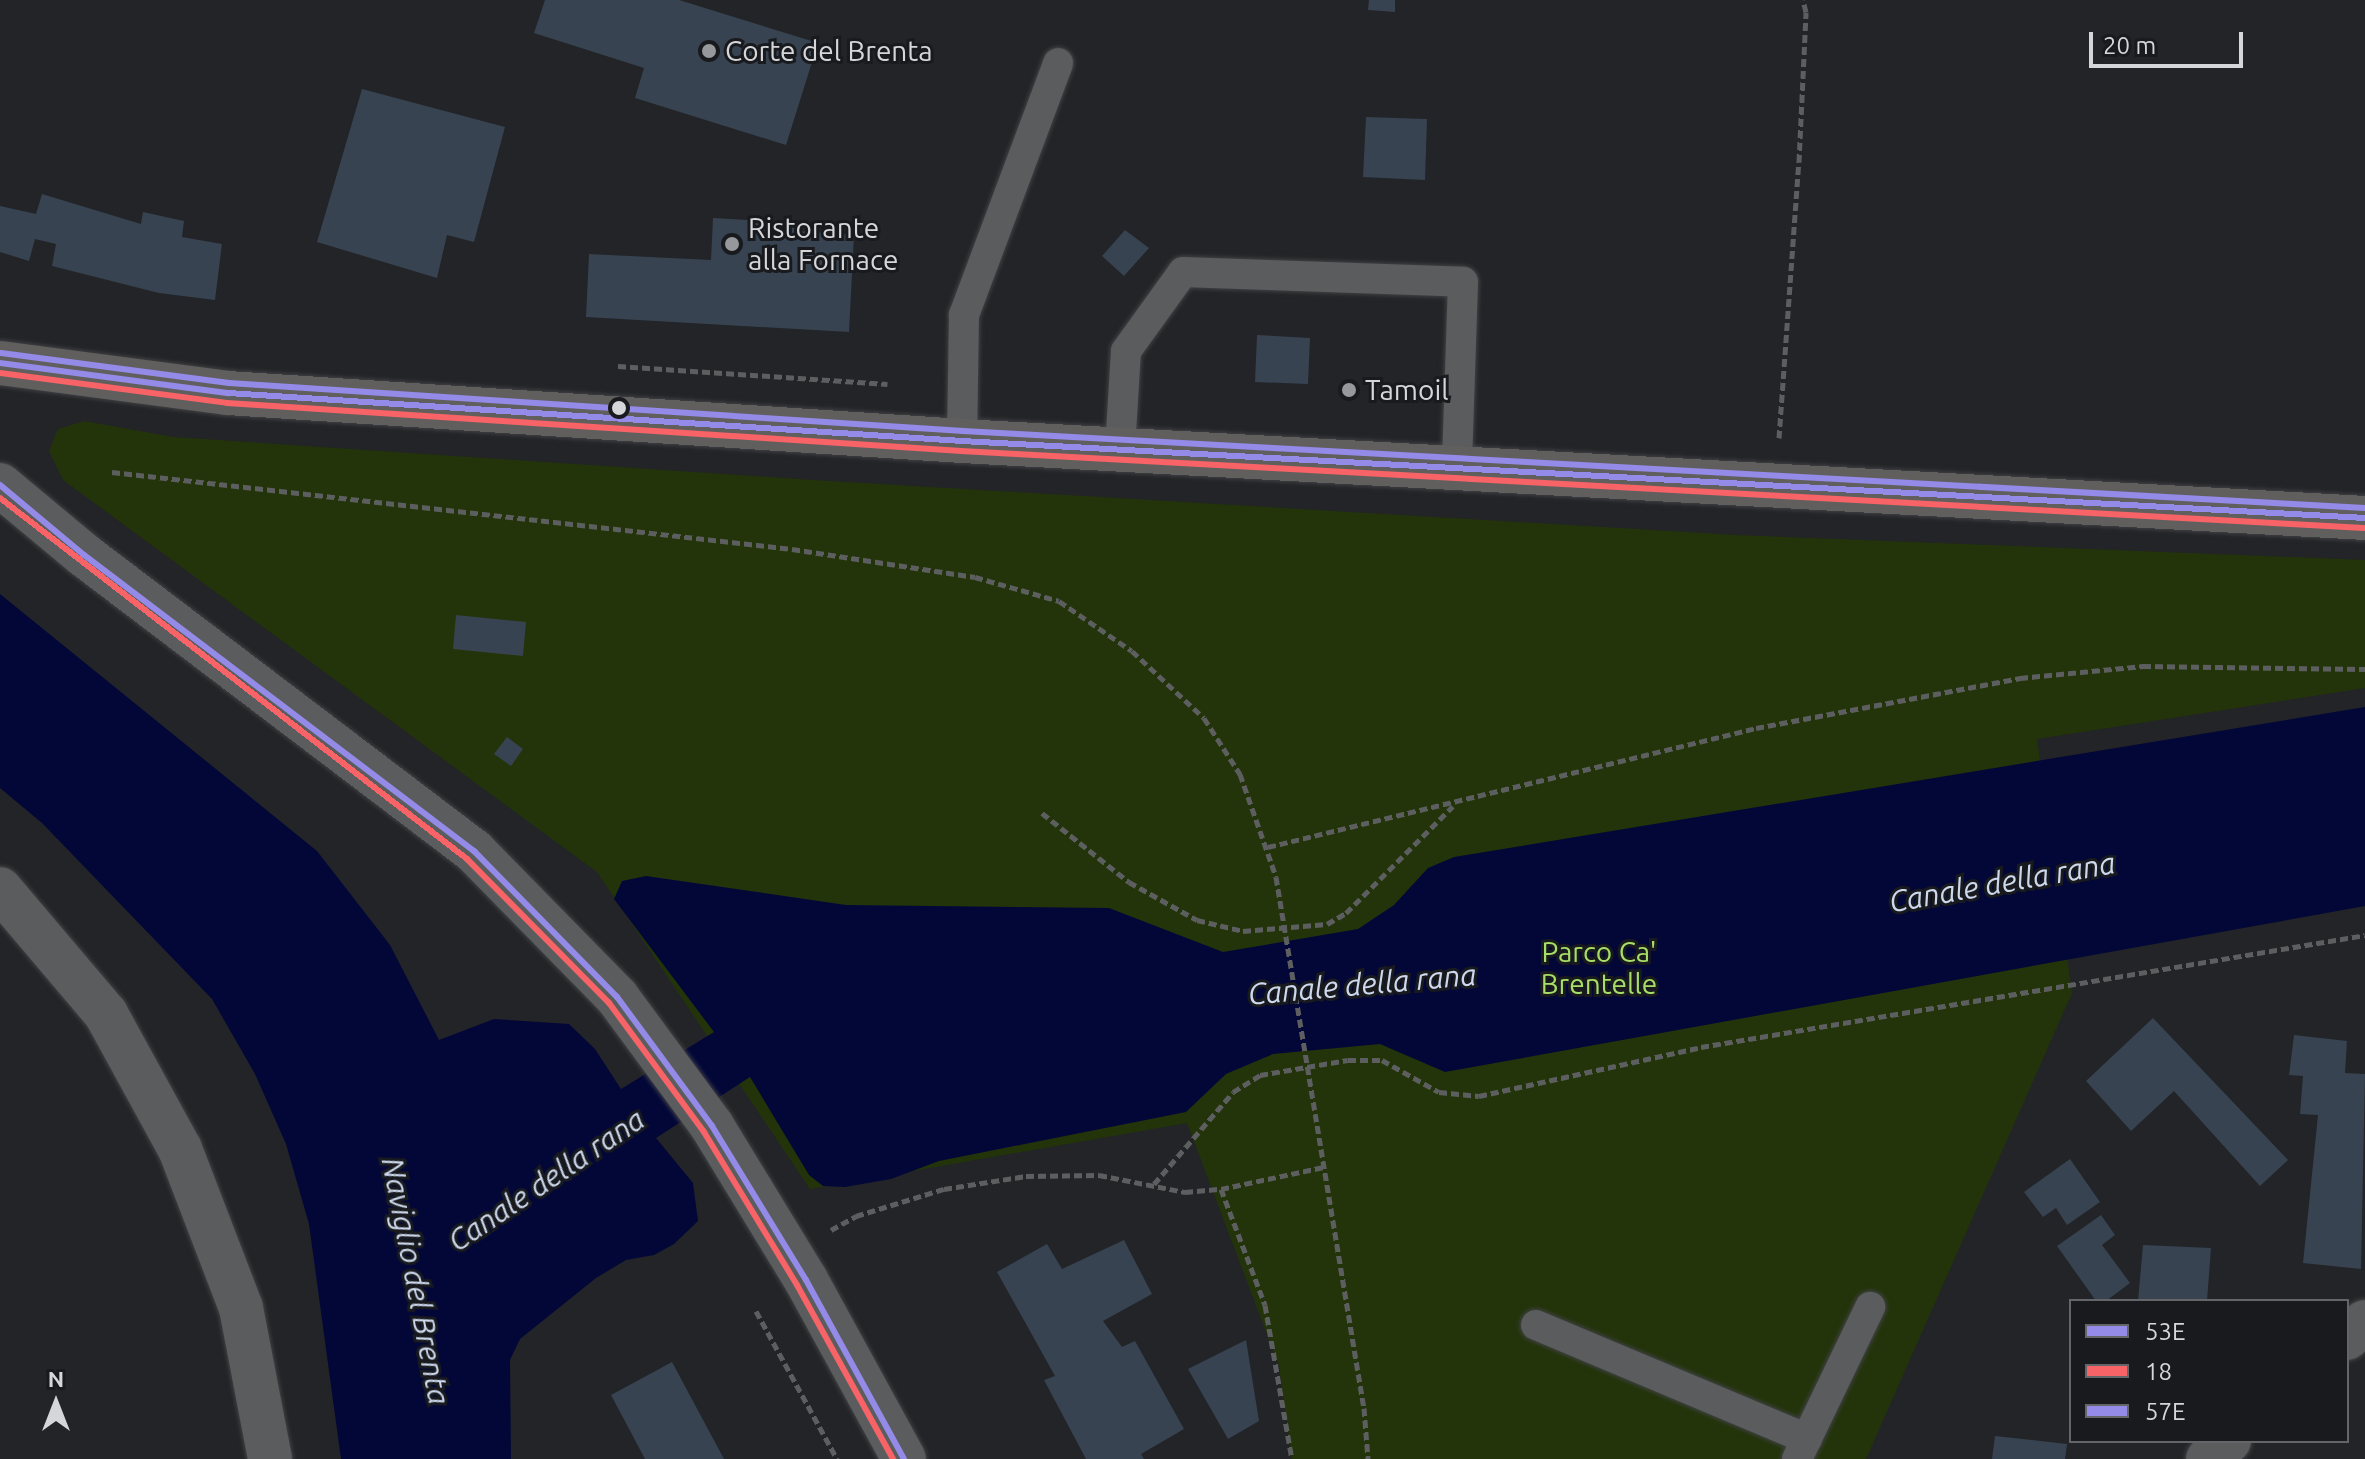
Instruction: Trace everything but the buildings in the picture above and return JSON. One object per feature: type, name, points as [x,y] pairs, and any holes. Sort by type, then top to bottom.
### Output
[{"type":"main road","points":[[0,363],[175,389],[962,441],[2365,518]]},
{"type":"street","points":[[0,485],[74,547],[474,851],[617,997],[712,1126],[798,1267],[904,1459]]},
{"type":"street","points":[[0,889],[106,1014],[180,1149],[241,1308],[270,1459]]},
{"type":"street","points":[[2349,1336],[2365,1322]]},
{"type":"street","points":[[2208,1459],[2227,1443]]},
{"type":"lane","points":[[962,441],[964,315],[1058,63]]},
{"type":"lane","points":[[1120,449],[1126,351],[1183,272],[1463,282],[1457,466]]},
{"type":"lane","points":[[1536,1325],[1802,1449],[1870,1307]]},
{"type":"path","points":[[1777,486],[1802,102],[1803,0]]},
{"type":"path","points":[[112,472],[792,549],[975,577],[1059,601],[1132,651],[1204,718],[1240,774],[1268,847],[1276,877],[1324,1167],[1368,1459]]},
{"type":"path","points":[[1268,847],[1454,805],[1756,728],[2020,678],[2143,666],[2365,669]]},
{"type":"path","points":[[1042,813],[1129,882],[1197,920],[1243,931],[1327,924],[1346,913],[1454,805]]},
{"type":"path","points":[[1154,1184],[1233,1092],[1260,1075],[1348,1060],[1382,1060],[1439,1092],[1479,1096],[1716,1044],[2365,935]]},
{"type":"path","points":[[798,1267],[856,1216],[944,1189],[1026,1176],[1099,1175],[1185,1192],[1221,1189],[1324,1167]]},
{"type":"path","points":[[1221,1189],[1265,1305],[1292,1459]]},
{"type":"path","points":[[756,1311],[837,1459]]},
{"type":"green space","name":"Parco Ca' Brentelle","points":[[84,421],[173,437],[813,480],[1736,535],[2365,560],[2365,688],[2037,739],[2072,993],[1866,1459],[1292,1459],[1279,1366],[1187,1123],[810,1189],[597,872],[63,480],[49,451],[58,429]]},
{"type":"water","points":[[0,594],[317,851],[390,945],[439,1040],[494,1019],[569,1024],[595,1049],[621,1089],[714,1032],[614,899],[622,881],[646,876],[846,905],[1109,908],[1223,952],[1358,929],[1394,905],[1428,868],[1454,857],[2365,707],[2365,906],[1445,1072],[1380,1044],[1273,1054],[1226,1074],[1186,1112],[939,1161],[891,1179],[845,1187],[823,1186],[809,1175],[750,1077],[656,1138],[693,1183],[698,1221],[674,1244],[654,1255],[626,1260],[596,1278],[520,1339],[510,1360],[511,1459],[341,1459],[309,1224],[286,1144],[255,1074],[212,999],[42,823],[0,788]]},
{"type":"transit line","name":"57E","points":[[1,353],[229,383],[963,431],[2365,508]]},
{"type":"transit line","name":"53E","points":[[0,363],[228,393],[962,441],[2365,518]]},
{"type":"transit line","name":"18","points":[[0,373],[227,403],[961,451],[2364,528]]},
{"type":"transit line","name":"53E","points":[[0,485],[84,555],[474,851],[617,997],[712,1126],[806,1280],[904,1459]]},
{"type":"transit line","name":"18","points":[[0,498],[467,859],[609,1003],[704,1132],[797,1285],[893,1459]]},
{"type":"place","name":"Corte del Brenta","points":[[709,51]]},
{"type":"place","name":"Ristorante alla Fornace","points":[[732,244]]},
{"type":"place","name":"Tamoil","points":[[1349,390]]},
{"type":"water label","name":"Canale della rana","points":[[2002,882]]},
{"type":"water label","name":"Canale della rana","points":[[1362,984]]},
{"type":"water label","name":"Canale della rana","points":[[546,1180]]},
{"type":"water label","name":"Naviglio del Brenta","points":[[416,1281]]}]
